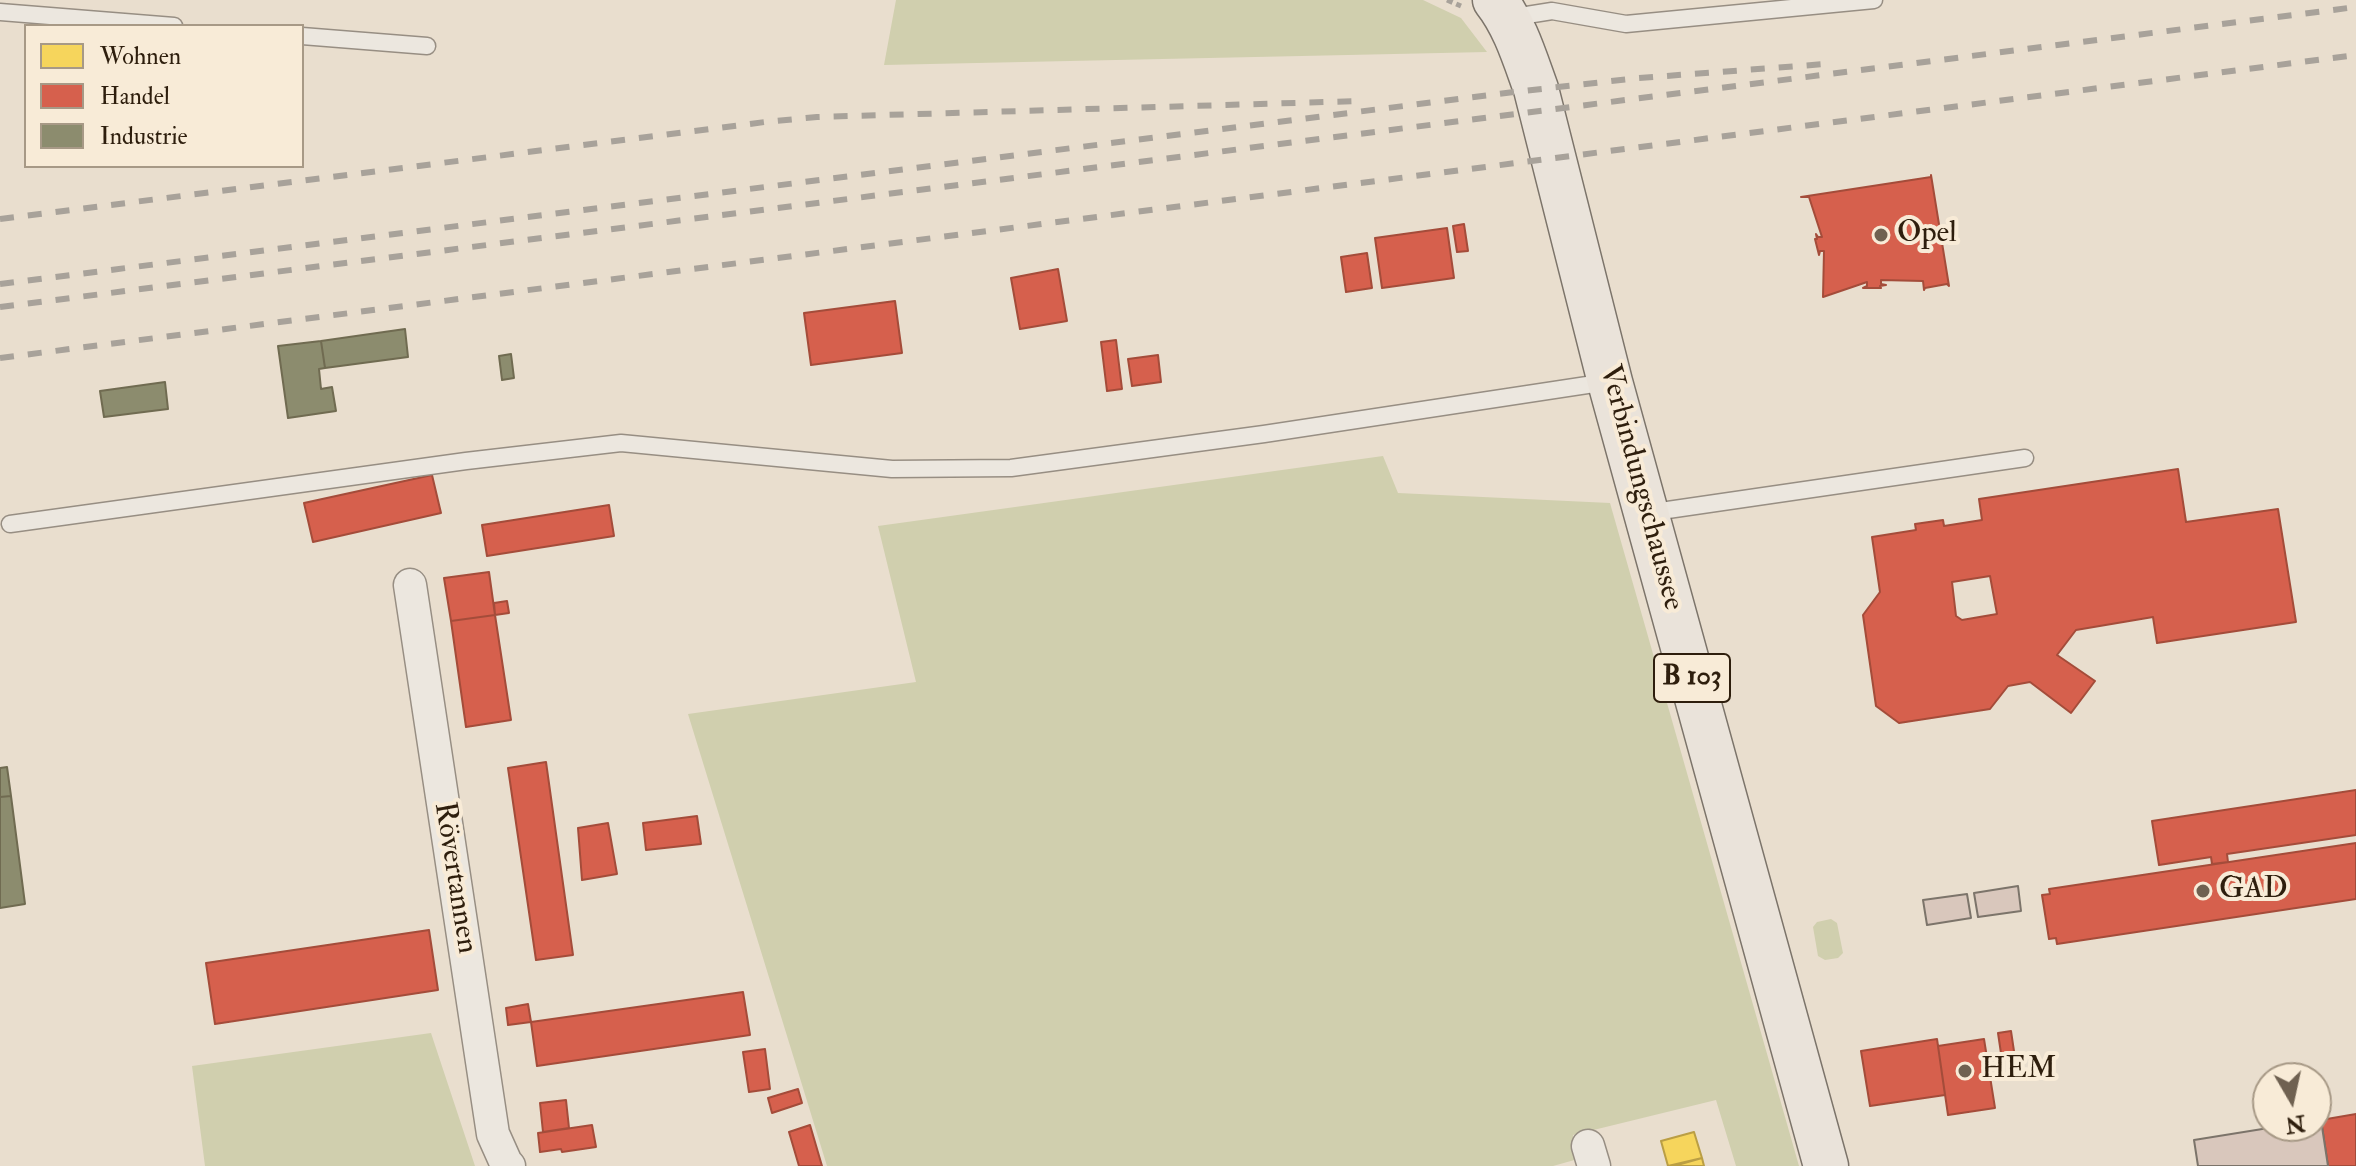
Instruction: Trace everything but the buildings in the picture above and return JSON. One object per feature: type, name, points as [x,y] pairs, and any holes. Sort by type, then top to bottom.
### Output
[{"type":"main road","name":"Verbindungschaussee","points":[[1500,9],[1525,56],[1536,89],[1610,382],[1826,1166]]},
{"type":"street","name":"Rövertannen","points":[[410,585],[493,1134],[509,1166]]},
{"type":"lane","points":[[1500,9],[1552,11],[1626,24],[1874,0]]},
{"type":"lane","points":[[0,12],[149,24]]},
{"type":"lane","points":[[304,36],[427,46]]},
{"type":"lane","points":[[10,524],[466,461],[621,443],[892,469],[1011,468],[1280,432],[1610,382]]},
{"type":"lane","points":[[1646,513],[2025,458]]},
{"type":"green space","points":[[896,0],[1423,0],[1461,18],[1487,52],[884,65]]},
{"type":"green space","points":[[1383,456],[1398,493],[1610,503],[1799,1166],[1736,1166],[1716,1100],[1573,1135],[1578,1159],[1553,1166],[827,1166],[688,714],[916,682],[878,526]]},
{"type":"green space","points":[[1831,919],[1837,923],[1843,953],[1838,958],[1825,960],[1818,956],[1813,927],[1817,922]]},
{"type":"green space","points":[[431,1033],[475,1166],[205,1166],[192,1066]]},
{"type":"railway","points":[[0,307],[2356,7]]},
{"type":"railway","points":[[0,358],[2356,55]]},
{"type":"railway","points":[[0,284],[1514,92],[1639,78],[1825,64]]},
{"type":"railway","points":[[0,219],[817,117],[1361,101]]},
{"type":"place","name":"Opel","points":[[1881,235]]},
{"type":"place","name":"GAD","points":[[2203,891]]},
{"type":"place","name":"HEM","points":[[1965,1071]]}]
